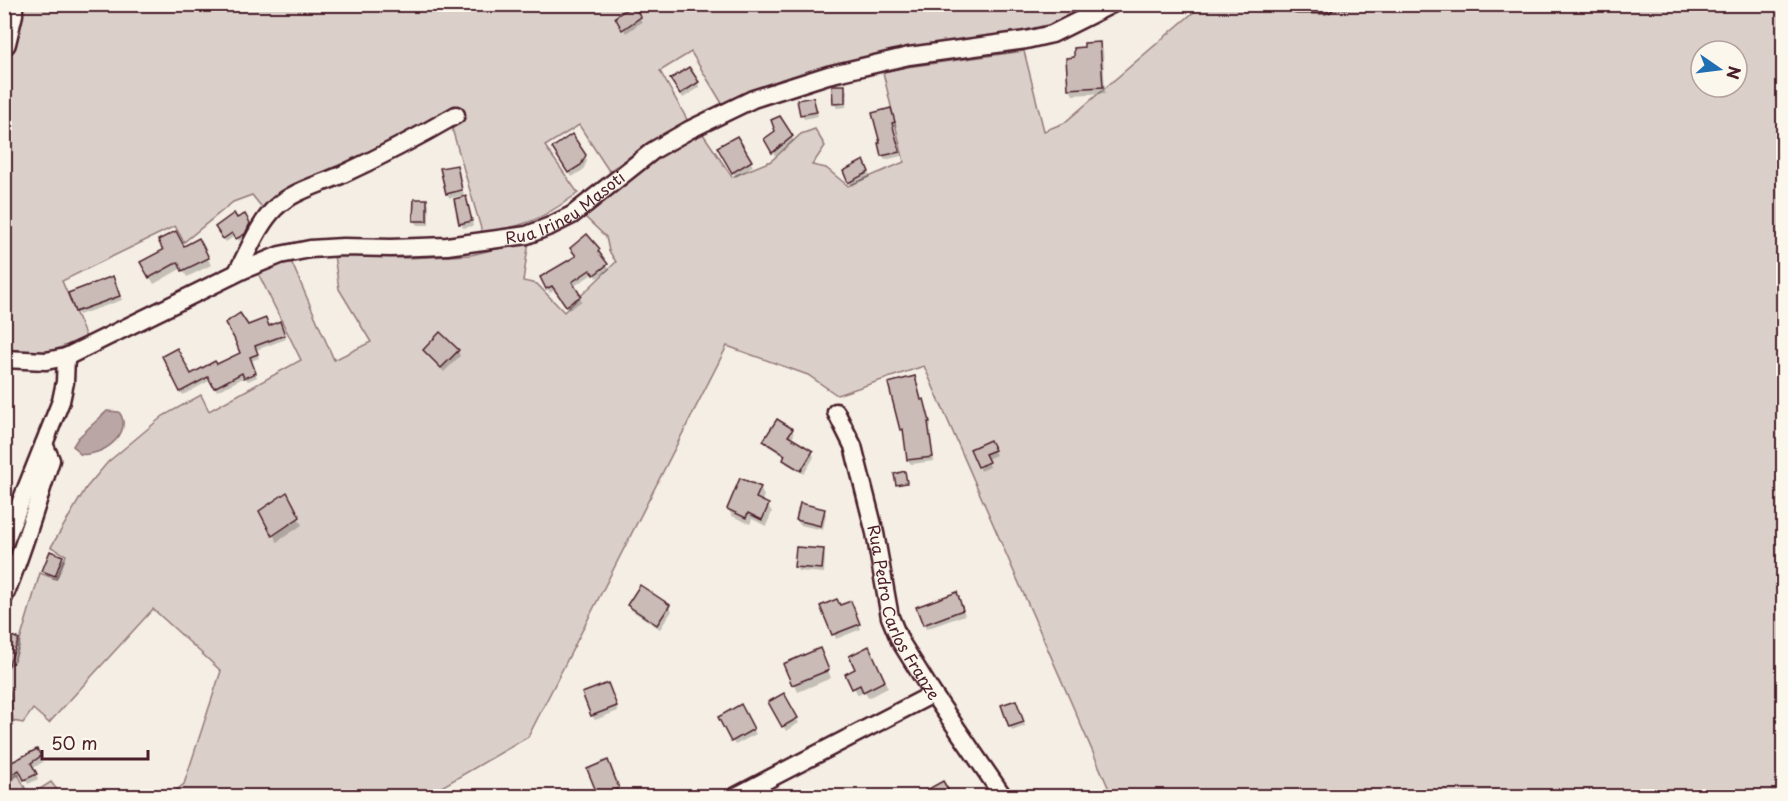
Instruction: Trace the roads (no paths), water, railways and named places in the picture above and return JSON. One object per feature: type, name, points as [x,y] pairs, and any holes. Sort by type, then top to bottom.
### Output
[{"type":"street","points":[[4,43],[11,4]]},
{"type":"street","name":"Rua Irineu Masoti","points":[[4,359],[46,361],[66,357],[237,272],[280,255],[343,246],[391,248],[447,246],[526,235],[572,215],[654,150],[753,99],[828,75],[909,56],[1026,40],[1052,34],[1113,4]]},
{"type":"street","points":[[1297,4],[1326,4]]},
{"type":"street","points":[[237,272],[260,230],[274,210],[290,196],[404,146],[456,115]]},
{"type":"street","points":[[4,544],[61,401],[66,382],[66,357]]},
{"type":"street","name":"Rua Pedro Carlos Franze","points":[[836,412],[853,446],[875,533],[890,617],[900,641],[933,694],[1003,796]]},
{"type":"street","points":[[4,597],[20,560],[51,460],[44,444]]},
{"type":"street","points":[[736,796],[933,694]]}]
